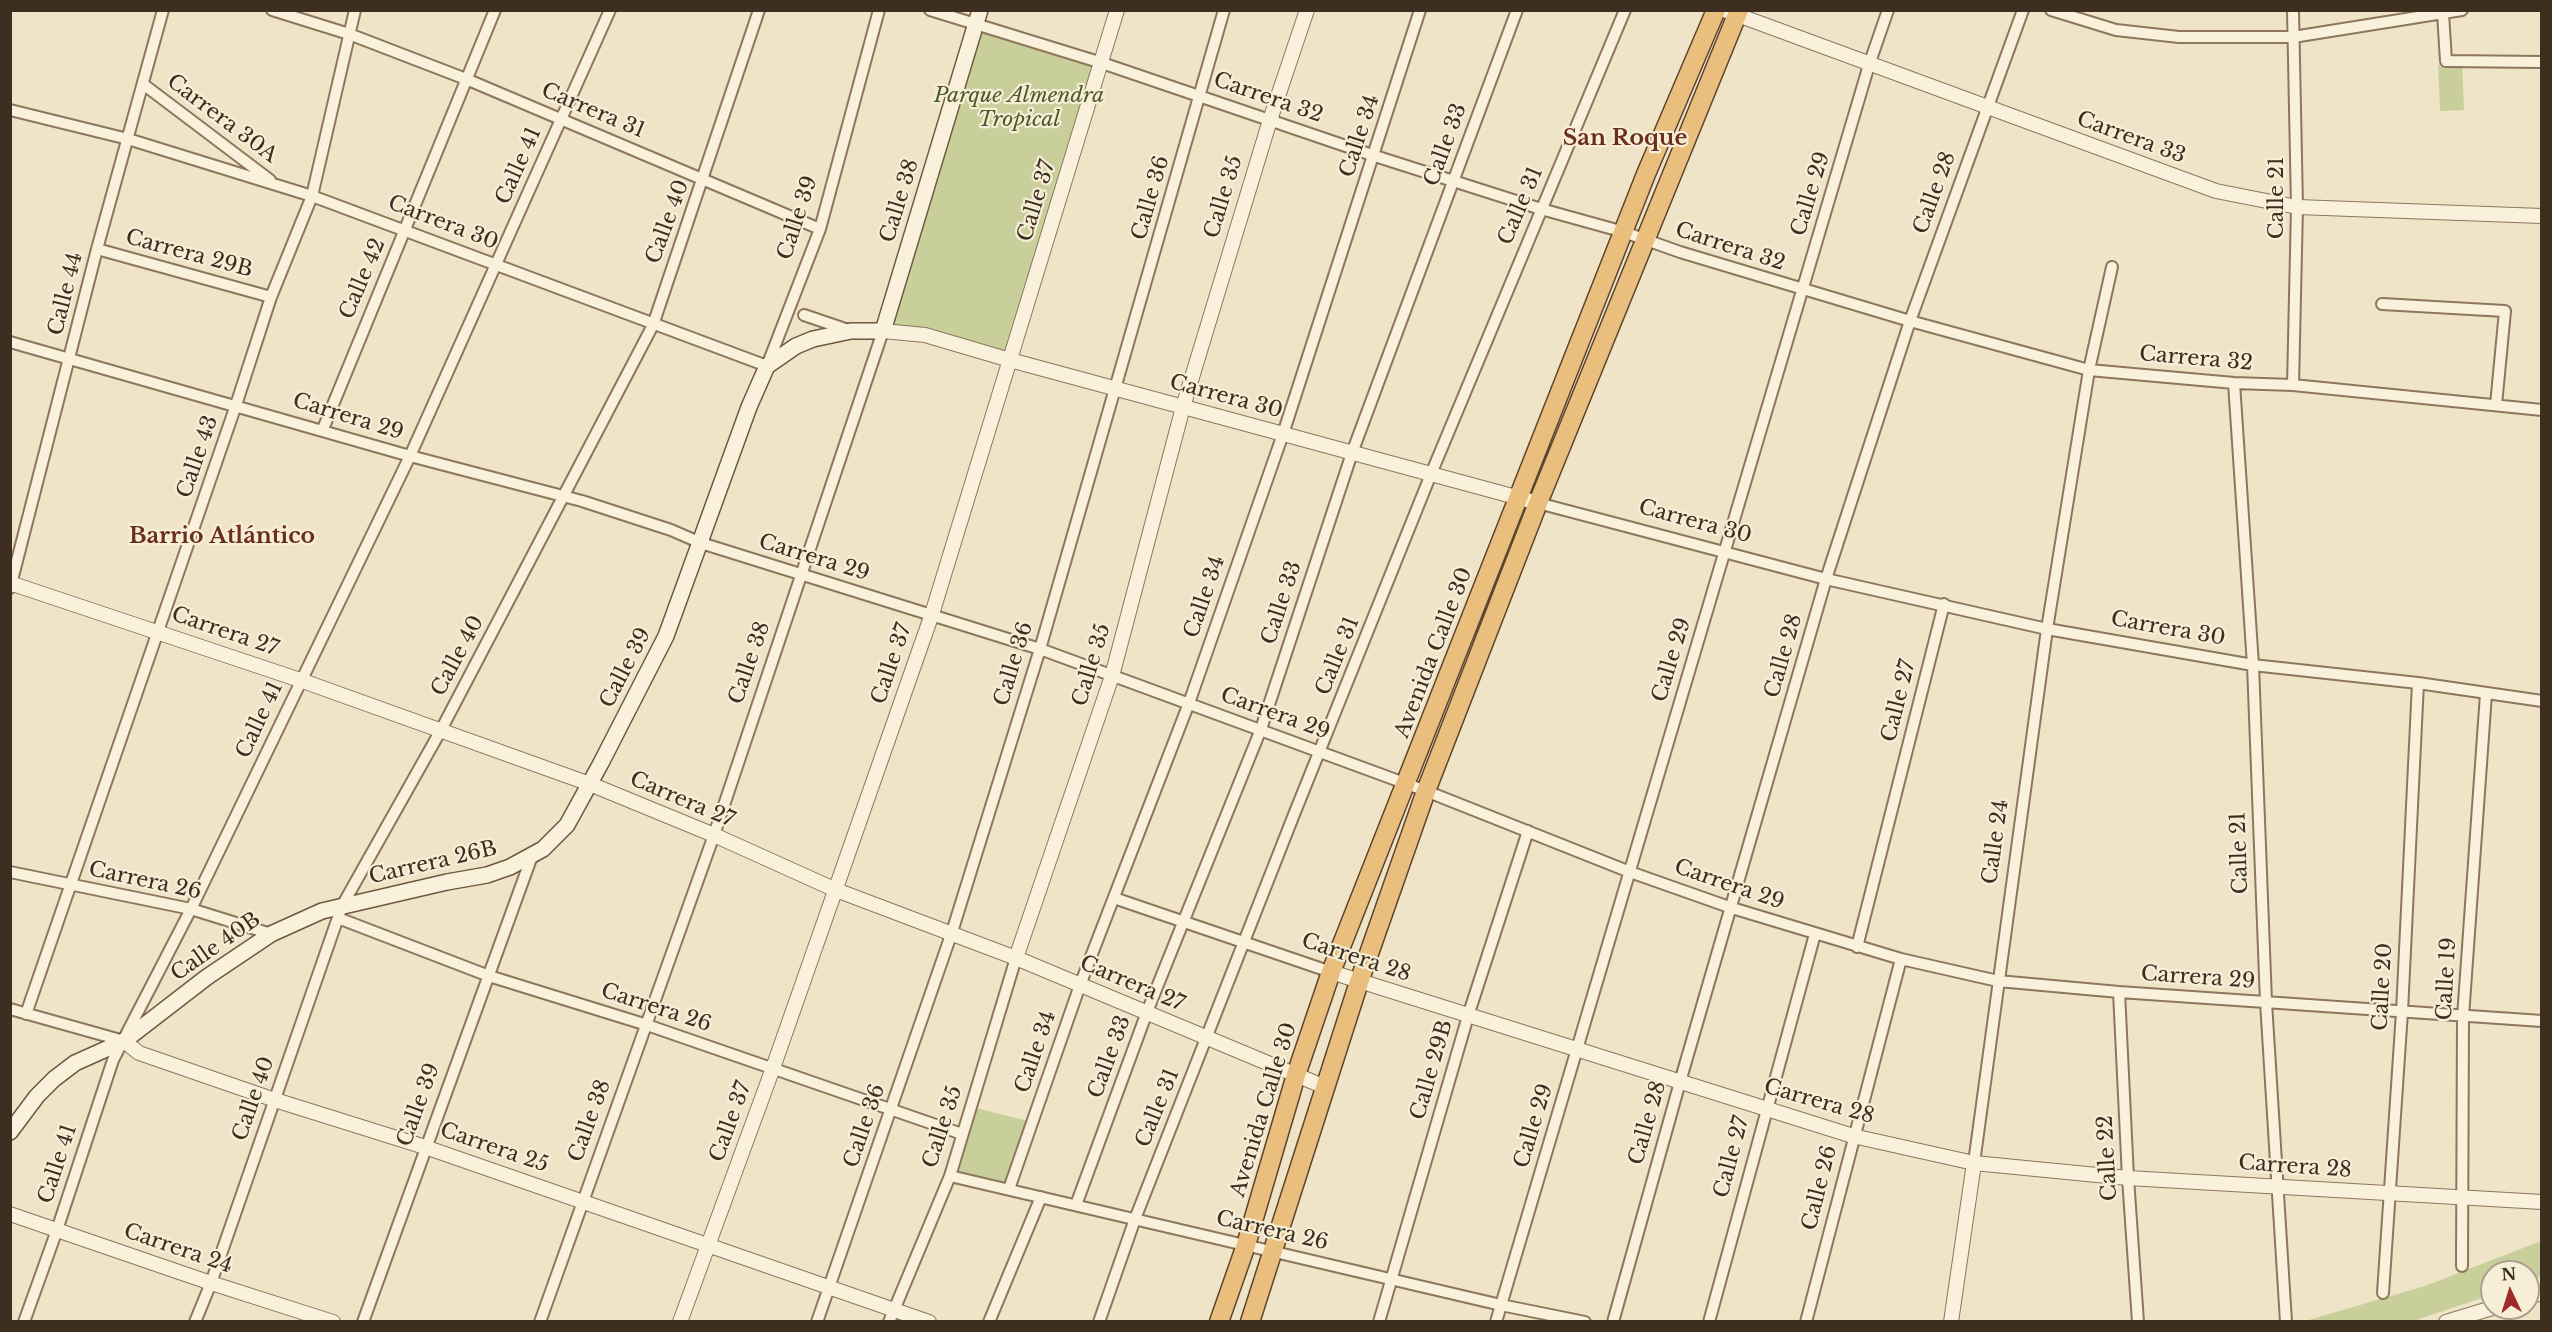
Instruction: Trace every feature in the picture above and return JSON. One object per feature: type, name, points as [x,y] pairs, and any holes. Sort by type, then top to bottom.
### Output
[{"type":"highway","name":"Avenida Calle 30","points":[[1219,1322],[1246,1245],[1296,1075],[1331,972],[1646,174],[1716,10]]},
{"type":"highway","name":"Avenida Calle 30","points":[[1250,1322],[1359,982],[1426,791],[1538,503],[1646,240],[1734,12]]},
{"type":"main road","name":"Calle 38","points":[[883,331],[978,17]]},
{"type":"main road","name":"Carrera 30","points":[[767,366],[796,346],[851,331],[883,331]]},
{"type":"main road","name":"Calle 39","points":[[531,856],[567,825],[666,636],[749,407],[767,366]]},
{"type":"main road","name":"Carrera 26B","points":[[340,912],[487,875],[531,856]]},
{"type":"main road","name":"Calle 40B","points":[[124,1041],[207,977],[271,934],[300,919],[340,912]]},
{"type":"main road","points":[[10,1132],[37,1096],[54,1079],[85,1058],[124,1041]]},
{"type":"street","name":"Calle 44","points":[[11,585],[97,249],[163,10]]},
{"type":"street","name":"Carrera 31","points":[[272,10],[349,34],[466,79],[820,229]]},
{"type":"street","name":"Calle 43","points":[[26,1014],[236,405],[271,297],[312,196],[355,10]]},
{"type":"street","name":"Calle 42","points":[[323,429],[495,10]]},
{"type":"street","name":"Calle 41","points":[[24,1322],[113,1060],[191,909],[410,456],[610,10]]},
{"type":"street","name":"Calle 40","points":[[195,1322],[211,1283],[340,912],[441,730],[652,325],[759,10]]},
{"type":"street","name":"Calle 39","points":[[767,366],[820,229],[879,10]]},
{"type":"street","name":"Carrera 32","points":[[930,10],[978,17],[1102,63],[1375,156],[1541,209],[1624,232],[1803,290],[2089,370],[2234,383],[2293,385],[2541,410]]},
{"type":"street","name":"Calle 37","points":[[680,1322],[773,1068],[932,614],[1117,10]]},
{"type":"street","name":"Calle 36","points":[[817,1322],[952,932],[1040,649],[1224,10]]},
{"type":"street","name":"Calle 35","points":[[892,1316],[950,1176],[1016,958],[1112,676],[1183,407],[1270,120],[1307,10]]},
{"type":"street","name":"Calle 34","points":[[1009,1189],[1080,985],[1189,703],[1283,434],[1375,156],[1420,10]]},
{"type":"street","name":"Calle 33","points":[[1076,1205],[1182,922],[1262,729],[1352,453],[1517,10]]},
{"type":"street","name":"Calle 31","points":[[1099,1322],[1135,1219],[1431,474],[1625,10]]},
{"type":"street","name":"Calle 29","points":[[1496,1322],[1869,64],[1888,10]]},
{"type":"street","name":"Calle 28","points":[[1613,1322],[1826,579],[1910,321],[2023,10]]},
{"type":"street","points":[[2051,10],[2116,30],[2179,37],[2293,37],[2462,10]]},
{"type":"street","name":"Calle 21","points":[[2293,10],[2297,207],[2293,385]]},
{"type":"street","name":"Carrera 33","points":[[1734,12],[1986,108],[2216,191],[2297,207],[2541,216]]},
{"type":"street","points":[[2443,13],[2446,61],[2541,62]]},
{"type":"street","name":"Carrera 30A","points":[[143,84],[278,185]]},
{"type":"street","name":"Carrera 30","points":[[10,110],[128,140],[312,196],[652,325],[767,366]]},
{"type":"street","name":"Carrera 29B","points":[[97,249],[271,297]]},
{"type":"street","name":"Calle 24","points":[[1951,1322],[2047,629],[2089,370],[2112,267]]},
{"type":"street","points":[[2382,304],[2505,311],[2496,405]]},
{"type":"street","name":"Carrera 30","points":[[804,315],[851,331]]},
{"type":"street","name":"Carrera 30","points":[[883,331],[925,335],[1352,453],[1826,579],[2047,629],[2253,665],[2418,683],[2541,701]]},
{"type":"street","name":"Calle 38","points":[[540,1322],[714,835],[883,331]]},
{"type":"street","name":"Carrera 29","points":[[10,342],[323,429],[410,456],[564,496],[671,530],[701,543],[1040,649],[1262,729],[1630,872],[1732,908],[1900,959],[1998,981],[2119,993],[2541,1021]]},
{"type":"street","name":"Calle 21","points":[[2234,383],[2253,665],[2266,1002],[2286,1322]]},
{"type":"street","name":"Carrera 27","points":[[11,585],[157,631],[300,680],[590,784],[714,835],[836,890],[952,932],[1325,1087]]},
{"type":"street","name":"Calle 27","points":[[1857,947],[1944,604]]},
{"type":"street","name":"Calle 20","points":[[2383,1293],[2402,1012],[2418,683]]},
{"type":"street","name":"Calle 19","points":[[2462,1266],[2463,1017],[2486,694]]},
{"type":"street","name":"Calle 29B","points":[[1379,1322],[1468,1017],[1528,831]]},
{"type":"street","name":"Calle 39","points":[[363,1322],[531,856]]},
{"type":"street","name":"Carrera 26","points":[[10,873],[191,909],[271,934]]},
{"type":"street","name":"Carrera 28","points":[[1114,898],[1359,982],[1854,1136],[1974,1163],[2128,1178],[2541,1202]]},
{"type":"street","name":"Carrera 26","points":[[340,912],[489,976],[647,1025],[962,1134]]},
{"type":"street","name":"Calle 27","points":[[1709,1322],[1765,1108],[1815,934]]},
{"type":"street","name":"Calle 26","points":[[1806,1322],[1900,959]]},
{"type":"street","name":"Calle 22","points":[[2119,993],[2138,1322]]},
{"type":"street","name":"Carrera 25","points":[[10,1009],[124,1041],[139,1053],[275,1100],[425,1147],[830,1287],[892,1316],[929,1322]]},
{"type":"street","name":"Carrera 26","points":[[950,1176],[1501,1305],[1585,1322]]},
{"type":"street","points":[[988,1322],[1041,1197]]},
{"type":"street","name":"Carrera 24","points":[[10,1214],[333,1322]]},
{"type":"street","points":[[2453,1320],[2480,1312]]},
{"type":"green space","name":"Parque Almendra Tropical","points":[[976,24],[1102,63],[1010,360],[883,331]]},
{"type":"green space","points":[[2462,63],[2464,110],[2440,111],[2438,65]]},
{"type":"green space","points":[[972,1107],[1032,1122],[1009,1189],[950,1176]]},
{"type":"green space","points":[[2541,1241],[2540,1276],[2540,1260],[2492,1260]]},
{"type":"green space","points":[[2480,1265],[2480,1299],[2413,1321],[2305,1321],[2425,1286]]},
{"type":"district","name":"San Roque","points":[[1625,139]]},
{"type":"district","name":"Barrio Atlántico","points":[[222,537]]}]
